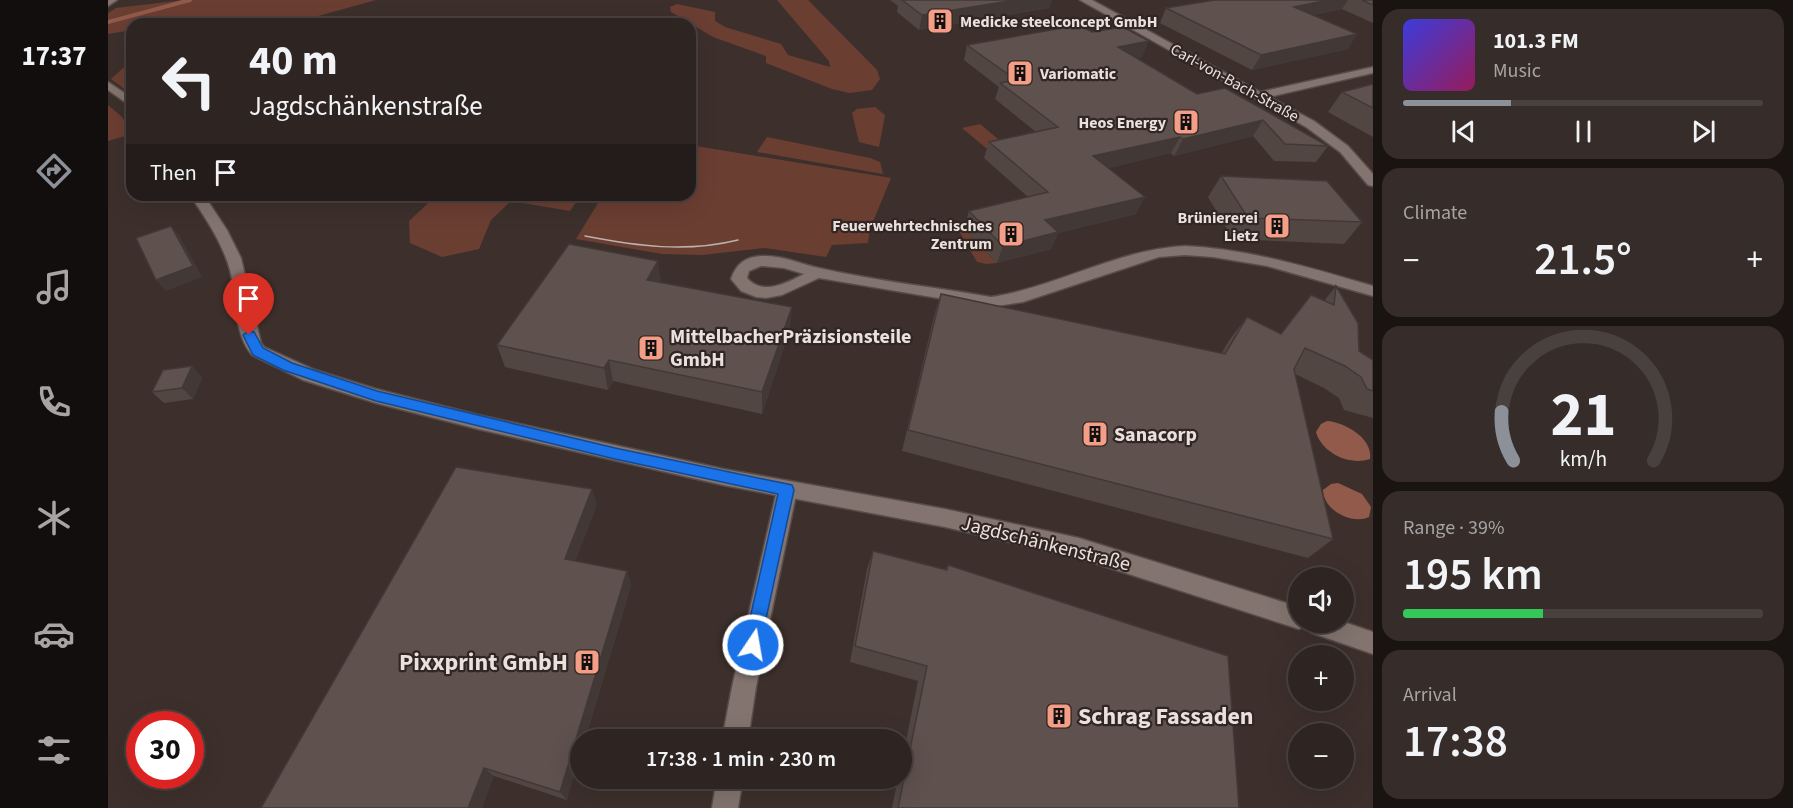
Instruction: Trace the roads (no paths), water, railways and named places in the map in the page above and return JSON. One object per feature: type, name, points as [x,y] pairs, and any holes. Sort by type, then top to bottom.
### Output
[{"type":"street","points":[[108,3],[112,0]]},
{"type":"street","name":"Carl-von-Bach-Straße","points":[[1085,0],[1310,124],[1338,145],[1373,182]]},
{"type":"street","points":[[1262,96],[1373,70]]},
{"type":"street","points":[[108,86],[126,100]]},
{"type":"street","name":"Jagdschänkenstraße","points":[[201,201],[232,253],[253,345],[258,351],[288,366],[376,396],[478,422],[787,490],[945,518],[1079,548],[1288,614]]},
{"type":"street","points":[[818,273],[991,302],[1017,298],[1158,252],[1179,249],[1230,254],[1373,291]]},
{"type":"street","points":[[737,729],[787,490]]},
{"type":"street","points":[[1344,633],[1373,643]]},
{"type":"street","points":[[725,808],[728,789]]},
{"type":"waterway","points":[[108,22],[190,0]]},
{"type":"tram line","points":[[585,236],[661,247],[699,246],[738,240]]},
{"type":"place","name":"Medicke steelconcept GmbH","points":[[940,21]]},
{"type":"place","name":"Variomatic","points":[[1020,73]]},
{"type":"place","name":"Heos Energy","points":[[1186,122]]},
{"type":"place","name":"Brüniererei Lietz","points":[[1277,226]]},
{"type":"place","name":"Feuerwehrtechnisches Zentrum","points":[[1011,234]]},
{"type":"place","name":"MittelbacherPräzisionsteile GmbH","points":[[651,348]]},
{"type":"place","name":"Sanacorp","points":[[1095,434]]},
{"type":"place","name":"Pixxprint GmbH","points":[[587,662]]},
{"type":"place","name":"Schrag Fassaden","points":[[1059,716]]}]
